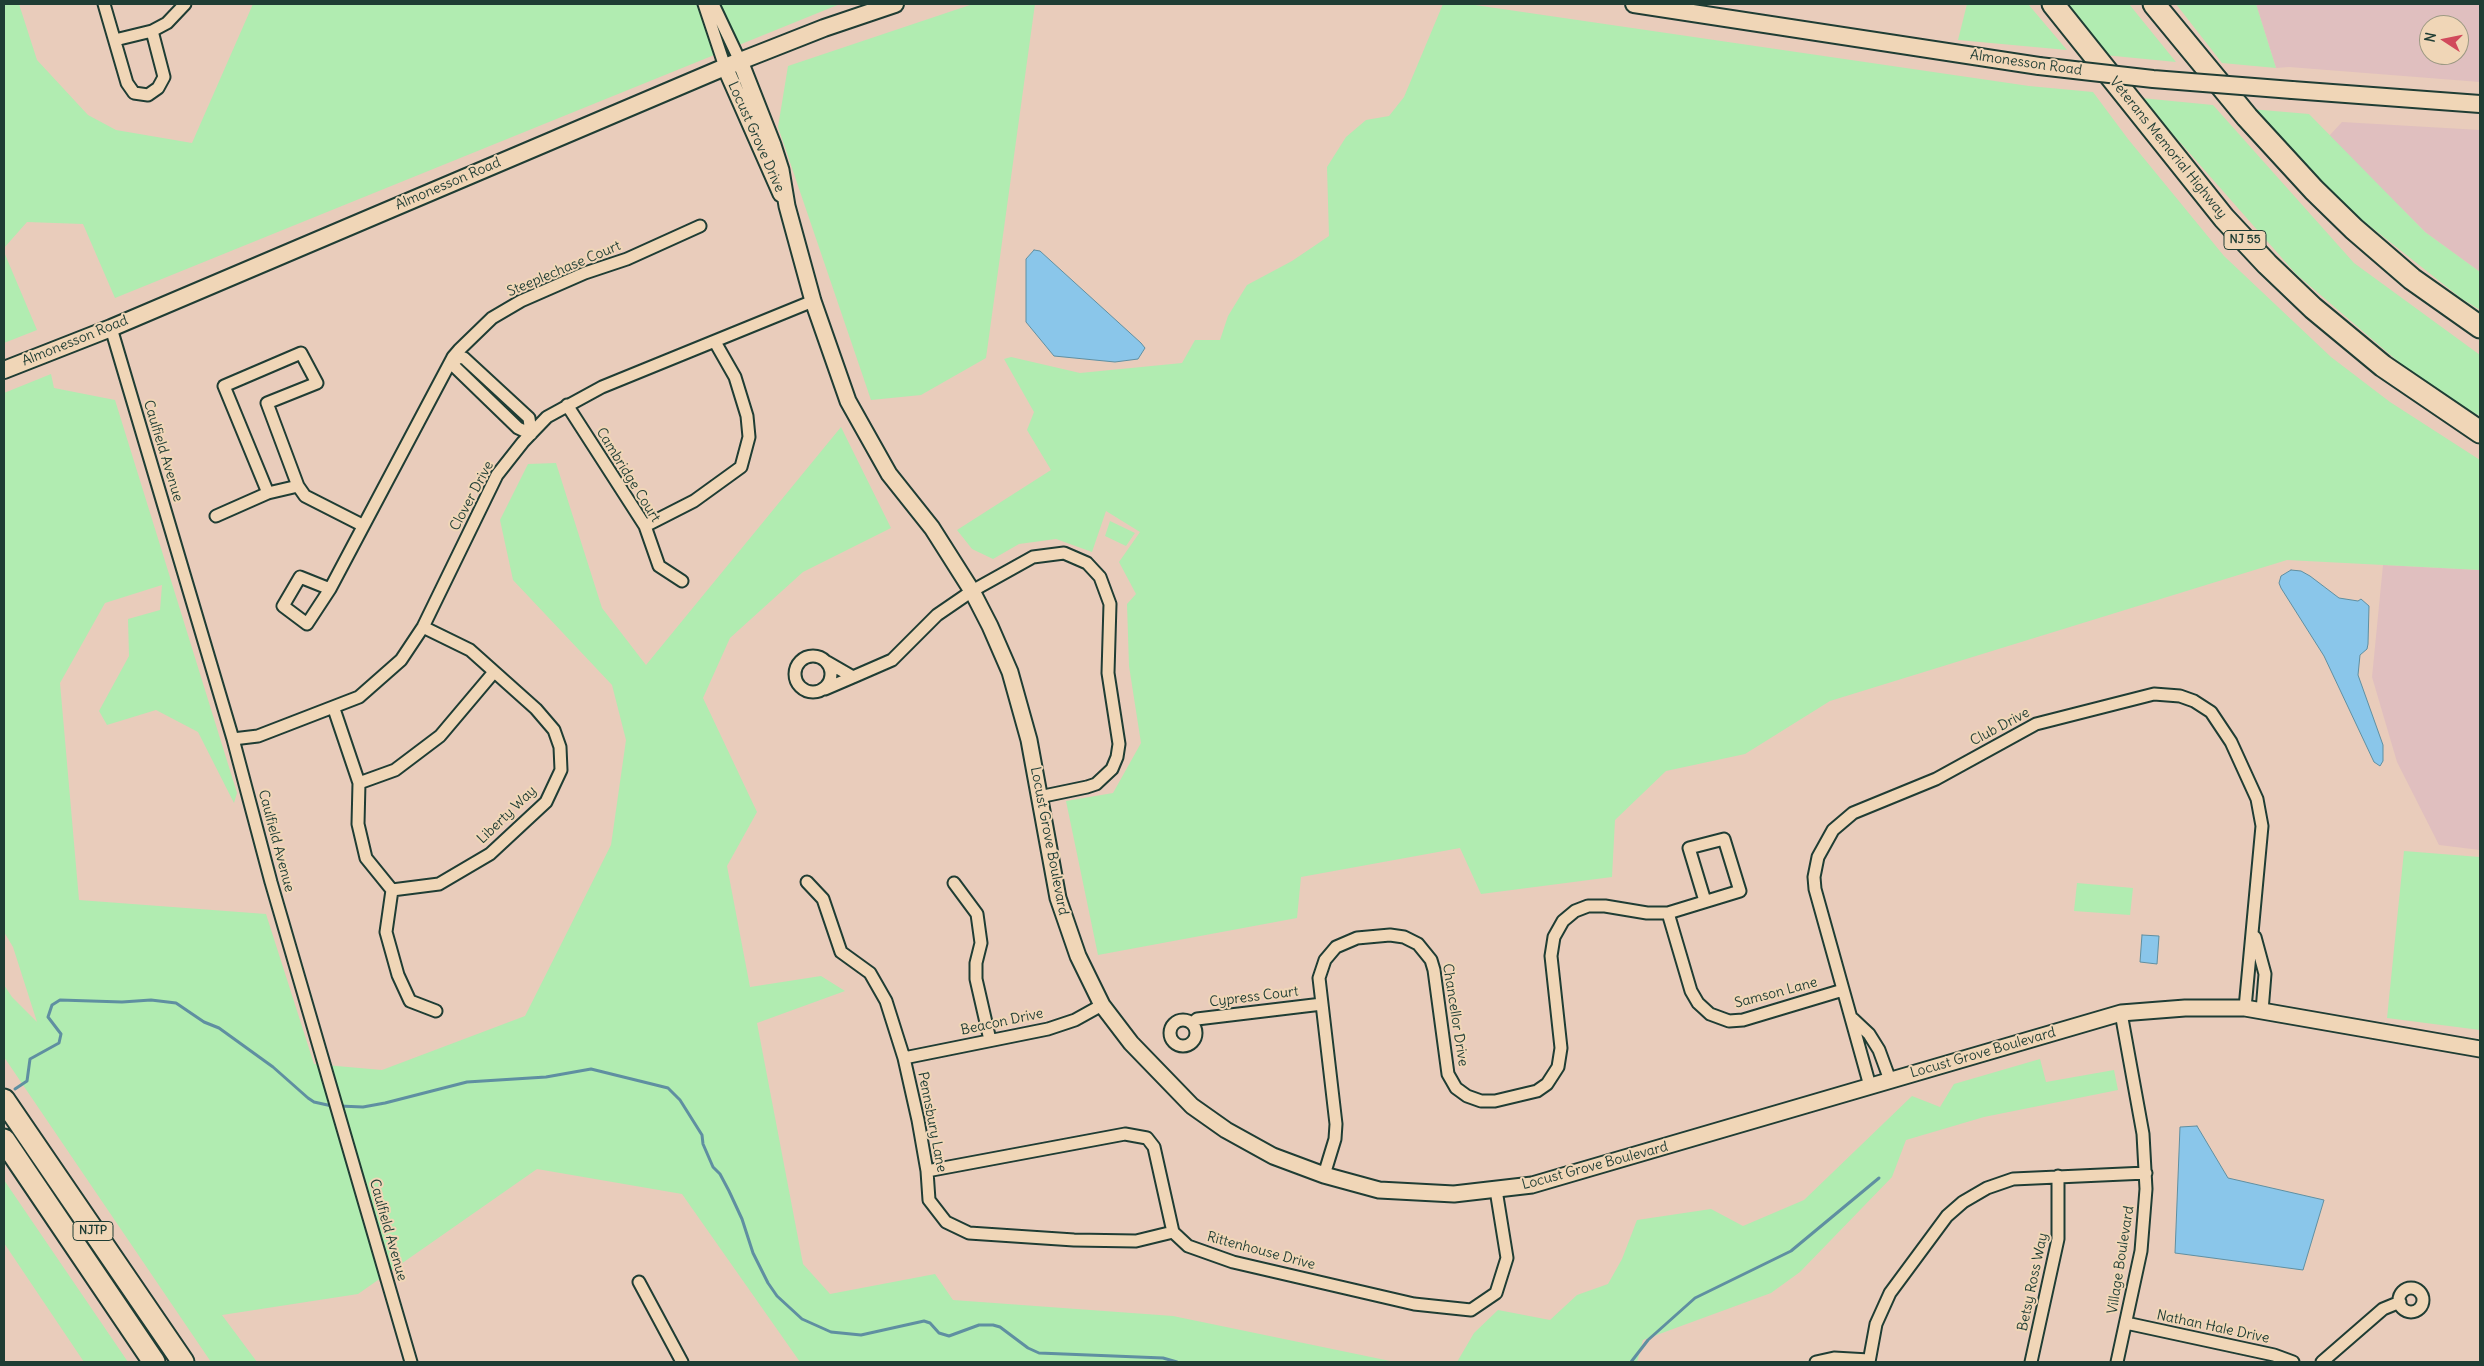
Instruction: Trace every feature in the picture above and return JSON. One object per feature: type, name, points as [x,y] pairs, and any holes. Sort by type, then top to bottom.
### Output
[{"type":"highway","name":"Veterans Memorial Highway","points":[[2053,4],[2224,218],[2267,264],[2313,308],[2383,366],[2480,432]]},
{"type":"highway","points":[[2154,4],[2247,117],[2314,190],[2354,229],[2412,279],[2480,327]]},
{"type":"highway","name":"NJTP","points":[[4,1100],[183,1362]]},
{"type":"highway","name":"NJTP","points":[[4,1140],[154,1362]]},
{"type":"main road","name":"Almonesson Road","points":[[4,370],[111,328],[740,61],[824,28],[895,4]]},
{"type":"main road","name":"Almonesson Road","points":[[1634,4],[2039,66],[2153,79],[2480,104]]},
{"type":"street","points":[[104,4],[127,83],[134,93],[148,95],[158,88],[164,77],[152,31]]},
{"type":"street","points":[[115,40],[152,31],[167,23],[184,4]]},
{"type":"street","points":[[704,4],[725,68]]},
{"type":"street","points":[[713,4],[740,61]]},
{"type":"street","name":"Locust Grove Drive","points":[[740,61],[781,170],[787,206],[813,301]]},
{"type":"street","name":"Locust Grove Drive","points":[[725,68],[769,172],[787,206]]},
{"type":"street","name":"Steeplechase Court","points":[[330,589],[362,525],[453,357],[492,318],[521,301],[585,273],[627,259],[700,226]]},
{"type":"street","name":"Clover Drive","points":[[233,739],[258,736],[359,698],[400,660],[423,627],[497,475],[547,417],[602,387],[813,301]]},
{"type":"street","name":"Locust Grove Boulevard","points":[[813,301],[834,366],[857,419],[889,474],[932,528],[972,591],[997,640],[1020,703],[1054,879],[1066,924],[1078,956],[1102,1006],[1156,1071],[1192,1106],[1226,1130],[1273,1156],[1324,1175],[1379,1190],[1444,1194],[1532,1185],[2121,1013],[2185,1008],[2245,1008],[2480,1049]]},
{"type":"street","name":"Caulfield Avenue","points":[[111,328],[233,739],[271,882],[411,1362]]},
{"type":"street","points":[[645,526],[694,501],[741,467],[749,437],[746,416],[735,377],[715,342]]},
{"type":"street","points":[[268,493],[224,386],[301,353],[317,383],[267,403],[298,486],[305,496],[362,525]]},
{"type":"street","points":[[453,357],[464,358],[529,418],[531,434]]},
{"type":"street","name":"Cambridge Court","points":[[567,405],[645,526],[658,566],[682,581]]},
{"type":"street","points":[[216,516],[268,493],[298,486]]},
{"type":"street","points":[[853,677],[816,656],[804,658],[796,667],[795,673],[795,679],[802,689],[814,693],[824,690],[892,660],[937,615],[972,591],[1032,557],[1057,553],[1072,555],[1087,563],[1105,585],[1111,613],[1108,673],[1119,744],[1117,757],[1112,769],[1096,784],[1087,788],[1039,797]]},
{"type":"street","name":"Liberty Way","points":[[392,890],[439,884],[490,854],[546,802],[561,770],[560,747],[554,730],[536,709],[470,650],[423,627]]},
{"type":"street","points":[[824,690],[831,679],[832,672],[827,662]]},
{"type":"street","points":[[359,783],[394,770],[440,736],[494,672]]},
{"type":"street","name":"Club Drive","points":[[1870,1086],[1853,1019],[1818,904],[1814,877],[1821,848],[1839,824],[1865,808],[1936,779],[2036,724],[2154,694],[2180,696],[2194,701],[2211,712],[2231,742],[2254,790],[2262,826],[2245,1008]]},
{"type":"street","points":[[334,709],[359,783],[358,824],[366,858],[392,890],[386,932],[398,975],[410,1001],[436,1011]]},
{"type":"street","name":"Chancellor Drive","points":[[1324,1175],[1335,1139],[1336,1124],[1319,986],[1322,967],[1336,947],[1350,940],[1390,935],[1411,940],[1425,952],[1434,970],[1448,1074],[1456,1088],[1468,1096],[1481,1101],[1495,1101],[1524,1096],[1544,1086],[1554,1075],[1560,1061],[1561,1048],[1551,956],[1554,937],[1560,924],[1575,911],[1588,906],[1605,906],[1648,913],[1668,912],[1740,891],[1724,839],[1689,848],[1705,901]]},
{"type":"street","name":"Pennsbury Lane","points":[[807,882],[823,899],[841,952],[870,972],[886,1001],[904,1058],[928,1171],[928,1200],[946,1222],[969,1233],[1064,1240],[1136,1241],[1173,1232]]},
{"type":"street","points":[[954,883],[977,914],[981,944],[976,962],[976,979],[990,1040]]},
{"type":"street","name":"Samson Lane","points":[[1668,912],[1691,991],[1698,1003],[1710,1014],[1729,1020],[1743,1020],[1843,990]]},
{"type":"street","points":[[2253,928],[2265,974],[2262,1011]]},
{"type":"street","name":"Cypress Court","points":[[1192,1023],[1197,1019],[1322,1004]]},
{"type":"street","name":"Beacon Drive","points":[[904,1058],[1048,1028],[1074,1020],[1102,1006]]},
{"type":"street","name":"Village Boulevard","points":[[2117,1362],[2142,1240],[2146,1173],[2141,1125],[2121,1013]]},
{"type":"street","points":[[1853,1019],[1869,1034],[1879,1050],[1890,1080]]},
{"type":"street","points":[[928,1171],[1125,1134],[1147,1138],[1154,1147],[1173,1232]]},
{"type":"street","points":[[1816,1362],[1834,1358],[1869,1361],[1876,1324],[1890,1293],[1951,1212],[1975,1194],[2006,1180],[2146,1173]]},
{"type":"street","name":"Betsy Ross Way","points":[[2031,1362],[2058,1239],[2058,1176]]},
{"type":"street","name":"Rittenhouse Drive","points":[[1173,1232],[1188,1246],[1233,1262],[1414,1304],[1471,1310],[1496,1294],[1507,1258],[1496,1190]]},
{"type":"street","points":[[639,1282],[682,1362]]},
{"type":"street","points":[[2322,1362],[2383,1309],[2400,1302]]},
{"type":"street","name":"Nathan Hale Drive","points":[[2126,1323],[2274,1356],[2293,1362]]},
{"type":"shaded area","points":[[2256,4],[2480,4],[2480,82],[2289,67],[2276,68]]},
{"type":"shaded area","points":[[2342,122],[2480,130],[2480,272],[2425,232],[2329,136]]},
{"type":"shaded area","points":[[2383,565],[2480,570],[2480,850],[2439,845],[2397,762],[2372,677]]},
{"type":"green space","points":[[4,4],[19,4],[37,60],[88,115],[116,130],[192,143],[253,4],[840,4],[115,298],[83,224],[27,222],[4,248]]},
{"type":"green space","points":[[973,4],[1035,4],[986,358],[921,395],[871,400],[778,127],[788,66]]},
{"type":"green space","points":[[1443,4],[1468,4],[2029,86],[2093,92],[2128,139],[2224,256],[2331,357],[2390,402],[2480,460],[2480,570],[2287,560],[1830,701],[1745,754],[1666,771],[1615,820],[1612,877],[1481,894],[1460,848],[1301,877],[1297,918],[1098,955],[1066,801],[1113,793],[1141,743],[1129,666],[1127,604],[1136,594],[1119,562],[1140,532],[1106,511],[1092,552],[1056,539],[1019,544],[993,559],[972,549],[957,530],[1051,470],[1027,430],[1034,412],[1004,359],[1011,357],[1080,373],[1182,363],[1195,340],[1220,340],[1228,316],[1247,285],[1292,261],[1329,236],[1327,167],[1346,137],[1366,120],[1389,116],[1404,97]]},
{"type":"green space","points":[[1967,4],[2028,4],[2067,50],[1958,40]]},
{"type":"green space","points":[[2067,4],[2129,4],[2176,62],[2104,55]]},
{"type":"green space","points":[[2176,4],[2256,4],[2276,68],[2222,63]]},
{"type":"green space","points":[[2141,98],[2213,105],[2354,263],[2480,355],[2480,416],[2436,394],[2296,274]]},
{"type":"green space","points":[[2251,109],[2309,114],[2425,232],[2480,272],[2480,310],[2462,299],[2347,208]]},
{"type":"green space","points":[[4,252],[37,330],[4,343]]},
{"type":"green space","points":[[51,374],[54,388],[115,400],[237,793],[234,803],[198,732],[156,710],[107,725],[99,711],[129,656],[128,619],[160,610],[162,585],[105,603],[60,683],[79,900],[266,914],[314,1064],[382,1070],[525,1016],[611,845],[626,740],[612,685],[513,580],[500,520],[528,464],[556,463],[602,608],[646,665],[841,427],[891,528],[803,572],[730,638],[703,698],[757,812],[727,866],[750,987],[821,976],[845,991],[757,1023],[803,1264],[830,1294],[935,1274],[953,1300],[1173,1316],[1395,1362],[800,1362],[682,1194],[537,1169],[358,1294],[222,1315],[257,1362],[211,1362],[4,1057],[4,985],[12,997],[37,1022],[13,947],[4,932],[4,393]]},
{"type":"green space","points":[[1110,521],[1135,533],[1126,546],[1105,536]]},
{"type":"green space","points":[[2404,851],[2480,857],[2480,1030],[2387,1018]]},
{"type":"green space","points":[[2077,883],[2133,888],[2130,915],[2074,911]]},
{"type":"green space","points":[[2040,1059],[2046,1082],[2114,1070],[2118,1090],[1984,1117],[1906,1140],[1892,1177],[1800,1272],[1771,1293],[1643,1340],[1637,1362],[1457,1362],[1474,1333],[1498,1310],[1550,1320],[1577,1295],[1608,1284],[1622,1259],[1637,1220],[1711,1209],[1743,1226],[1804,1200],[1912,1096],[1940,1107],[1954,1084]]},
{"type":"green space","points":[[4,1180],[128,1362],[84,1362],[4,1243]]},
{"type":"water","points":[[1034,250],[1040,251],[1141,343],[1145,348],[1138,359],[1115,362],[1054,356],[1026,322],[1026,259]]},
{"type":"water","points":[[2291,570],[2301,571],[2310,576],[2339,598],[2358,601],[2361,599],[2369,606],[2368,644],[2367,649],[2360,655],[2358,675],[2383,745],[2383,761],[2380,766],[2374,762],[2324,656],[2281,588],[2279,583],[2281,576]]},
{"type":"water","points":[[2142,935],[2159,936],[2157,964],[2140,962]]},
{"type":"water","points":[[2197,1126],[2228,1178],[2324,1200],[2303,1270],[2175,1253],[2180,1127]]},
{"type":"waterway","points":[[15,1089],[27,1081],[30,1059],[59,1043],[61,1034],[48,1017],[52,1005],[60,1000],[122,1002],[151,1000],[176,1003],[204,1022],[219,1028],[273,1067],[308,1098],[314,1102],[332,1106]]},
{"type":"waterway","points":[[339,1106],[363,1107],[385,1103],[467,1082],[546,1077],[591,1069],[668,1088],[680,1100],[702,1135],[703,1144],[713,1167],[720,1174],[729,1191],[742,1219],[753,1253],[768,1283],[777,1296],[802,1319],[831,1332],[861,1335],[924,1321],[930,1323],[939,1333],[949,1336],[979,1325],[993,1325],[1000,1327],[1028,1348],[1039,1353],[1163,1358],[1177,1362]]},
{"type":"waterway","points":[[1631,1362],[1648,1340],[1695,1298],[1791,1251],[1879,1178]]}]
